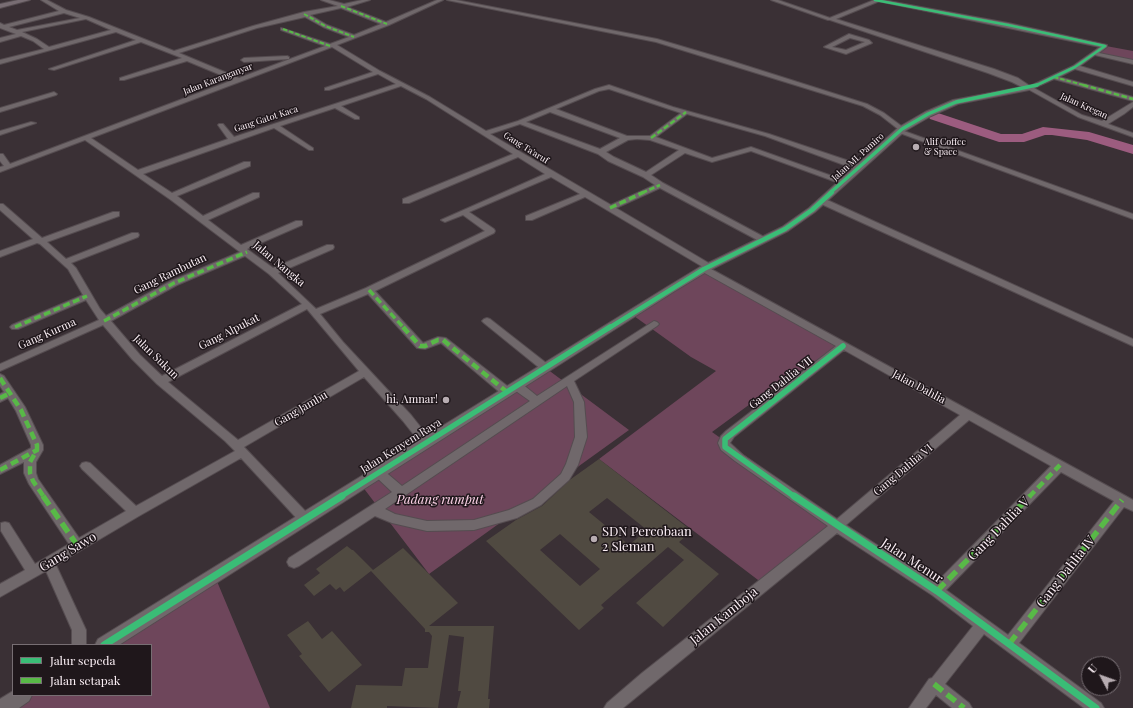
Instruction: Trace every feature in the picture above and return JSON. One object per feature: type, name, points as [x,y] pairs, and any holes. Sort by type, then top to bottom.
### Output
[{"type":"main road","points":[[0,6],[26,0]]},
{"type":"street","points":[[43,0],[64,11],[87,18],[238,80]]},
{"type":"street","points":[[323,0],[343,6],[387,24]]},
{"type":"street","points":[[174,53],[233,33],[304,14],[368,0]]},
{"type":"street","points":[[422,0],[434,4]]},
{"type":"street","name":"Jalan Karanganyar","points":[[0,170],[331,46],[387,24],[441,0]]},
{"type":"street","points":[[449,0],[657,41],[865,105],[882,114],[900,130],[1133,217]]},
{"type":"street","points":[[773,0],[783,4],[991,71],[1015,80],[1029,88],[1075,67],[1096,54],[1105,46],[1008,25],[877,0],[830,19]]},
{"type":"street","points":[[783,4],[796,0]]},
{"type":"street","points":[[2,26],[64,11]]},
{"type":"street","points":[[304,14],[325,26],[354,37]]},
{"type":"street","points":[[0,40],[20,33],[87,18]]},
{"type":"street","points":[[2,26],[35,40],[48,49]]},
{"type":"street","name":"Gang Ta'aruf","points":[[283,29],[331,46],[428,98],[551,174],[654,233],[707,268]]},
{"type":"street","points":[[0,62],[116,30]]},
{"type":"street","points":[[853,37],[867,41],[869,44],[846,52],[827,47],[846,37],[853,37],[867,31]]},
{"type":"street","points":[[52,69],[141,40]]},
{"type":"street","points":[[1096,54],[1133,62]]},
{"type":"street","points":[[244,60],[299,58]]},
{"type":"street","points":[[122,80],[186,59]]},
{"type":"street","points":[[1075,67],[1133,84]]},
{"type":"street","points":[[327,90],[378,72]]},
{"type":"street","points":[[1054,77],[1133,99]]},
{"type":"street","name":"Gang Gatot Kaca","points":[[138,173],[232,139],[401,84]]},
{"type":"street","points":[[485,133],[552,110],[607,87],[686,112],[767,135],[858,167]]},
{"type":"street","name":"Jalan ML Pamiro","points":[[707,268],[797,221],[822,201],[842,181],[900,130],[944,106],[956,102],[1029,88]]},
{"type":"street","name":"Jalan Kregan","points":[[1029,88],[1062,107],[1133,135]]},
{"type":"street","points":[[0,110],[54,94]]},
{"type":"street","points":[[0,103],[6,102],[13,106]]},
{"type":"street","points":[[1102,124],[1122,113],[1133,104]]},
{"type":"street","points":[[335,105],[357,118]]},
{"type":"street","points":[[552,110],[626,138]]},
{"type":"street","points":[[651,138],[686,112]]},
{"type":"street","points":[[520,122],[601,152],[611,159],[646,175],[660,185],[763,240]]},
{"type":"street","points":[[0,133],[32,123]]},
{"type":"street","points":[[220,125],[232,139]]},
{"type":"street","points":[[274,125],[311,149]]},
{"type":"street","points":[[601,152],[626,138],[637,137],[651,138],[683,151],[712,160],[751,149],[842,181]]},
{"type":"street","name":"Jalan Nangka","points":[[86,138],[170,196],[272,272],[311,309],[340,344],[407,418],[426,442]]},
{"type":"street","points":[[646,175],[683,151]]},
{"type":"street","points":[[406,202],[518,154]]},
{"type":"street","points":[[0,156],[9,166]]},
{"type":"street","points":[[170,196],[247,164]]},
{"type":"street","points":[[445,220],[551,174]]},
{"type":"street","points":[[610,208],[660,185]]},
{"type":"street","points":[[529,218],[585,194]]},
{"type":"street","points":[[203,220],[256,195]]},
{"type":"street","points":[[822,201],[1133,343]]},
{"type":"street","name":"Jalan Sukun","points":[[0,206],[76,273],[87,296],[104,321],[136,357],[161,381],[240,449],[305,519]]},
{"type":"street","name":"Gang Alpukat","points":[[161,381],[311,309],[369,290],[491,231],[463,212]]},
{"type":"street","points":[[0,254],[116,214]]},
{"type":"street","name":"Gang Rambutan","points":[[104,321],[174,284],[299,223]]},
{"type":"street","points":[[65,262],[135,235]]},
{"type":"street","points":[[272,272],[330,247]]},
{"type":"street","name":"Jalan Dahlia","points":[[707,268],[843,346],[969,414],[1128,503]]},
{"type":"street","name":"Jalan Kenyem Raya","points":[[106,644],[378,472],[707,268]]},
{"type":"street","points":[[369,290],[420,346],[425,346],[438,340],[443,340],[512,389],[537,401]]},
{"type":"street","points":[[15,327],[87,296]]},
{"type":"street","points":[[487,320],[546,368]]},
{"type":"street","name":"Gang Kurma","points":[[0,368],[104,321]]},
{"type":"street","points":[[294,562],[401,493],[568,380],[654,324]]},
{"type":"street","name":"Gang Dahlia VII","points":[[730,434],[843,346]]},
{"type":"street","name":"Gang Jambu","points":[[240,449],[366,372]]},
{"type":"street","points":[[0,378],[5,395],[21,410],[37,445],[37,450],[30,462],[30,473],[38,488],[77,545]]},
{"type":"street","points":[[375,510],[392,518],[410,523],[427,526],[454,526],[474,525],[491,521],[513,514],[537,502],[565,477],[572,466],[581,437],[579,402],[573,387],[568,380]]},
{"type":"street","name":"Gang Dahlia VI","points":[[837,526],[969,414]]},
{"type":"street","name":"Jalan Menur","points":[[730,434],[724,443],[730,451],[837,526],[937,591],[1096,708]]},
{"type":"street","name":"Gang Sawo","points":[[0,591],[240,449]]},
{"type":"street","points":[[0,470],[37,450]]},
{"type":"street","name":"Gang Dahlia V","points":[[937,591],[1060,465]]},
{"type":"street","points":[[86,466],[135,512]]},
{"type":"street","points":[[378,472],[401,493]]},
{"type":"street","name":"Gang Dahlia IV","points":[[1009,644],[1128,503]]},
{"type":"street","name":"Jalan Kamboja","points":[[612,708],[647,678],[837,526]]},
{"type":"street","points":[[5,527],[33,572]]},
{"type":"street","points":[[49,563],[79,630],[79,644]]},
{"type":"street","points":[[917,708],[934,684],[983,624]]},
{"type":"street","points":[[934,684],[964,708]]},
{"type":"street","points":[[2,708],[21,696]]},
{"type":"green space","points":[[1106,46],[1133,51],[1133,63],[1097,54]]},
{"type":"green space","points":[[707,268],[837,347],[761,396],[712,432],[840,523],[762,583],[599,459],[716,371],[691,357],[634,316]]},
{"type":"green space","name":"Padang rumput","points":[[547,369],[629,430],[429,574],[362,486]]},
{"type":"green space","points":[[216,579],[270,708],[8,708],[27,696],[152,696],[152,644],[112,644]]},
{"type":"building","points":[[599,459],[692,531],[679,542],[719,574],[663,627],[636,603],[684,560],[668,547],[601,605],[604,608],[579,630],[486,541],[516,520],[542,506],[571,479]],"holes":[[[607,498],[647,530],[629,545],[589,512]],[[560,534],[600,569],[580,586],[540,550]]]},
{"type":"building","points":[[347,546],[373,570],[403,548],[458,603],[429,626],[494,626],[488,699],[490,699],[489,708],[457,708],[461,691],[458,691],[464,637],[449,635],[438,708],[387,706],[387,708],[351,708],[356,685],[402,686],[405,668],[428,668],[432,636],[429,632],[425,632],[425,629],[371,571],[344,592],[340,587],[336,590],[330,584],[314,596],[304,585],[320,573],[316,569]]},
{"type":"building","points":[[308,621],[322,639],[332,631],[362,665],[329,692],[299,656],[302,654],[287,635]]},
{"type":"waterway","points":[[935,116],[999,138],[1024,138],[1043,131],[1052,131],[1089,136],[1133,150]]},
{"type":"marked path","points":[[341,6],[387,24]]},
{"type":"marked path","points":[[304,14],[325,26],[354,37]]},
{"type":"marked path","points":[[283,29],[330,46]]},
{"type":"marked path","points":[[1054,77],[1133,99]]},
{"type":"marked path","points":[[651,138],[686,112]]},
{"type":"marked path","points":[[610,208],[660,185]]},
{"type":"marked path","points":[[104,321],[174,283],[247,252]]},
{"type":"marked path","points":[[369,290],[420,346],[425,346],[438,340],[443,340],[507,392]]},
{"type":"marked path","points":[[15,327],[87,296]]},
{"type":"marked path","points":[[0,378],[21,410],[37,445],[37,450],[30,462],[30,473],[33,481],[77,545]]},
{"type":"marked path","points":[[0,398],[10,393]]},
{"type":"marked path","points":[[0,470],[37,450]]},
{"type":"marked path","points":[[937,591],[1060,465]]},
{"type":"marked path","points":[[1009,644],[1122,500]]},
{"type":"marked path","points":[[934,684],[964,708]]},
{"type":"cycle path","points":[[106,644],[671,289],[704,269],[785,229],[812,210],[902,129],[928,114],[956,102],[1033,87],[1075,67],[1105,46],[1008,25],[875,0]]},
{"type":"cycle path","points":[[843,346],[730,434],[725,439],[725,447],[837,526],[937,591],[1096,708]]},
{"type":"place","name":"Alif Coffee & Space","points":[[916,147]]},
{"type":"place","name":"hi, Amnar!","points":[[446,400]]},
{"type":"place","name":"SDN Percobaan 2 Sleman","points":[[594,539]]}]
